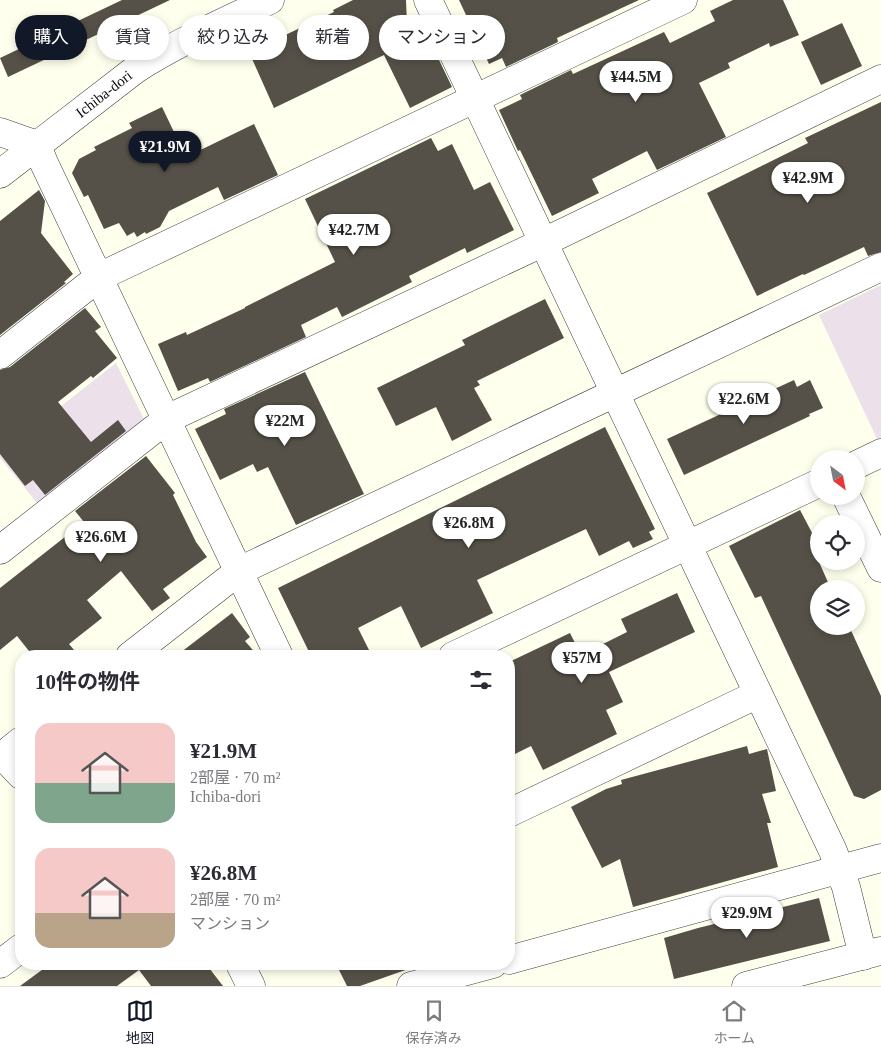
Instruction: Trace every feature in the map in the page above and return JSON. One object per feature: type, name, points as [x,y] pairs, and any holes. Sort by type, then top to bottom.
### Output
[{"type":"street","name":"Ichiba-dori","points":[[0,174],[136,69],[181,42],[270,0]]},
{"type":"street","points":[[428,0],[616,392],[832,851],[872,953],[746,986]]},
{"type":"street","points":[[0,354],[99,277],[683,0]]},
{"type":"street","points":[[0,550],[167,419],[544,242],[881,79]]},
{"type":"street","points":[[0,132],[37,146],[276,650]]},
{"type":"street","points":[[138,650],[239,571],[881,267]]},
{"type":"street","points":[[865,461],[881,453]]},
{"type":"street","points":[[466,650],[810,487]]},
{"type":"street","points":[[850,505],[881,568]]},
{"type":"street","points":[[515,810],[758,694]]},
{"type":"street","points":[[515,958],[881,858]]},
{"type":"street","points":[[0,964],[15,953]]},
{"type":"street","points":[[243,970],[251,986]]},
{"type":"street","points":[[426,979],[466,970]]},
{"type":"shaded area","points":[[881,285],[881,439],[878,441],[819,315]]},
{"type":"shaded area","points":[[116,363],[145,421],[39,505],[0,458],[0,454]]},
{"type":"building","points":[[122,0],[170,0],[138,15],[97,15],[97,35],[87,39],[87,17]]},
{"type":"building","points":[[353,0],[406,0],[407,15],[379,15],[379,57],[274,108],[253,60],[287,60],[287,34],[297,29],[297,60],[369,60],[369,15],[328,15],[334,12],[333,10]]},
{"type":"building","points":[[459,0],[639,0],[557,38],[558,42],[506,67],[503,60],[505,60],[505,15],[466,15]]},
{"type":"building","points":[[733,0],[783,0],[799,35],[770,47],[769,43],[728,63],[730,68],[699,83],[726,137],[657,170],[647,151],[592,179],[599,193],[552,216],[499,110],[522,99],[520,95],[571,70],[573,74],[664,32],[670,43],[715,21],[710,11]]},
{"type":"building","points":[[842,23],[862,66],[821,85],[801,42]]},
{"type":"building","points":[[15,51],[15,60],[44,60],[8,77],[0,58]]},
{"type":"building","points":[[386,60],[439,60],[452,87],[410,108]]},
{"type":"building","points":[[487,60],[498,60],[489,64]]},
{"type":"building","points":[[881,102],[881,252],[868,256],[864,247],[757,296],[707,193],[808,143],[805,138]]},
{"type":"building","points":[[162,107],[186,157],[254,124],[278,175],[224,200],[218,187],[169,211],[160,227],[137,237],[134,232],[127,236],[119,223],[104,229],[88,195],[84,197],[72,173],[79,159],[96,150],[94,147],[132,128],[129,123]]},
{"type":"building","points":[[431,138],[438,151],[452,144],[474,190],[490,182],[514,230],[467,253],[465,248],[409,276],[412,282],[342,317],[337,307],[301,325],[306,337],[210,382],[208,378],[178,391],[158,344],[186,332],[187,335],[335,262],[305,199]]},
{"type":"building","points":[[39,190],[45,201],[41,233],[73,274],[64,282],[66,283],[0,335],[0,221]]},
{"type":"building","points":[[545,299],[564,338],[477,381],[480,385],[474,388],[492,420],[452,441],[436,407],[396,426],[377,388],[465,345],[462,340]]},
{"type":"building","points":[[85,308],[101,327],[95,331],[117,358],[93,378],[91,376],[58,402],[91,442],[118,420],[126,431],[45,495],[33,480],[25,486],[0,454],[0,370],[10,367]]},
{"type":"building","points":[[305,372],[364,494],[296,525],[268,467],[257,472],[253,464],[220,480],[195,429],[226,414],[224,409]]},
{"type":"building","points":[[794,380],[797,387],[810,380],[823,408],[809,414],[810,416],[684,475],[667,439]]},
{"type":"building","points":[[605,427],[655,529],[649,532],[653,539],[633,548],[629,541],[599,556],[586,529],[477,580],[493,613],[421,648],[401,606],[358,628],[369,650],[308,650],[278,588]]},
{"type":"building","points":[[146,456],[175,493],[173,495],[196,542],[207,557],[163,589],[170,598],[152,611],[121,571],[87,600],[102,618],[69,644],[74,650],[28,650],[17,636],[0,650],[0,588],[84,522],[75,511]]},
{"type":"building","points":[[800,510],[810,529],[810,570],[823,570],[827,580],[810,580],[810,635],[853,635],[881,696],[881,790],[864,799],[854,796],[761,596],[755,598],[729,546]]},
{"type":"building","points":[[677,593],[695,632],[609,672],[623,702],[606,710],[617,734],[543,770],[531,746],[515,754],[515,659],[570,633],[581,655],[627,632],[621,619]]},
{"type":"building","points":[[232,613],[250,637],[245,641],[253,650],[184,650]]},
{"type":"building","points":[[747,746],[749,754],[767,749],[776,791],[762,794],[771,823],[767,823],[778,867],[633,907],[620,859],[602,868],[571,807],[606,789],[622,784],[621,780]]},
{"type":"building","points":[[819,898],[830,941],[674,979],[664,938]]},
{"type":"building","points":[[42,970],[139,970],[117,986],[20,986]]},
{"type":"building","points":[[139,970],[211,970],[223,986],[151,986]]},
{"type":"building","points":[[339,970],[405,970],[360,986],[347,986]]}]
